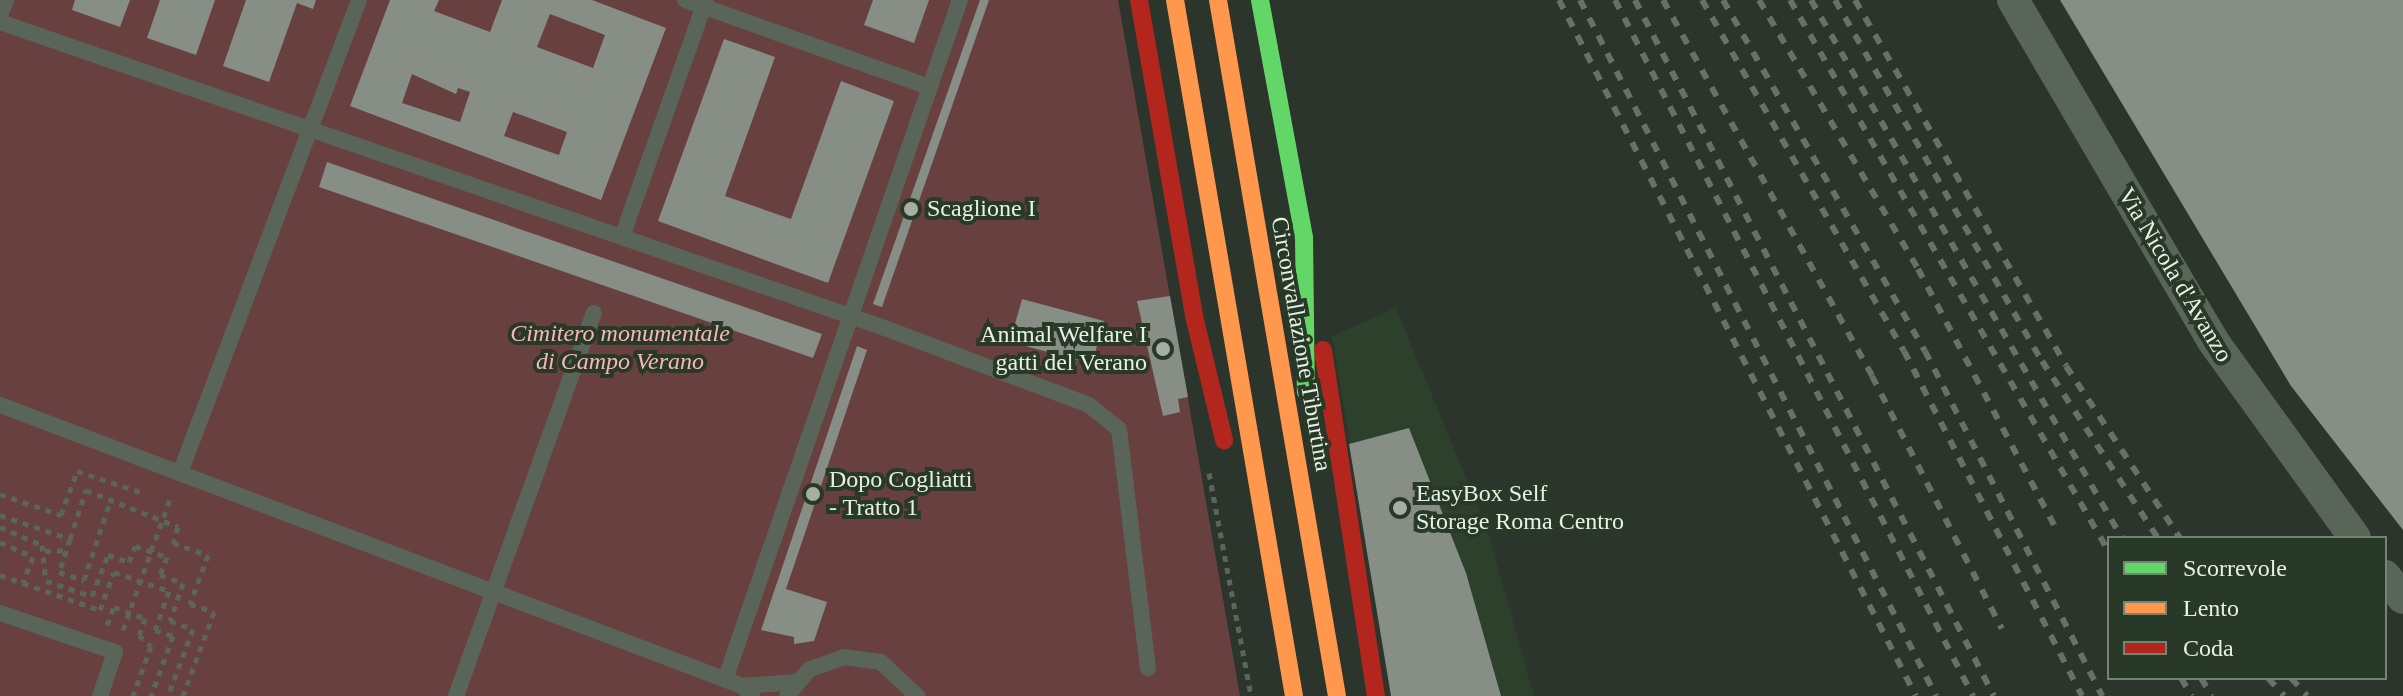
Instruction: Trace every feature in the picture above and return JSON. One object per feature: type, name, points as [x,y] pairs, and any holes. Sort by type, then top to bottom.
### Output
[{"type":"highway","points":[[1139,0],[1194,316],[1229,460]]},
{"type":"highway","points":[[1175,0],[1294,696]]},
{"type":"highway","name":"Circonvallazione Tiburtina","points":[[1218,0],[1337,696]]},
{"type":"highway","points":[[1260,0],[1304,237],[1308,527]]},
{"type":"highway","name":"Circonvallazione Tiburtina","points":[[1304,237],[1376,696]]},
{"type":"highway","points":[[1240,503],[1289,666]]},
{"type":"street","name":"Via Nicola d'Avanzo","points":[[2013,0],[2213,341],[2354,536]]},
{"type":"street","points":[[2387,578],[2403,598]]},
{"type":"lane","points":[[0,15],[6,0]]},
{"type":"lane","points":[[180,473],[359,0]]},
{"type":"lane","points":[[685,0],[705,4],[929,87]]},
{"type":"lane","points":[[725,680],[960,0]]},
{"type":"lane","points":[[622,237],[705,4]]},
{"type":"lane","points":[[0,22],[849,316],[1089,405],[1119,429],[1148,668]]},
{"type":"lane","points":[[456,696],[594,313]]},
{"type":"lane","points":[[0,405],[494,591],[747,691],[791,689],[826,660],[863,657],[897,671],[917,696]]},
{"type":"lane","points":[[0,613],[115,652],[100,696]]},
{"type":"path","points":[[0,494],[61,515],[77,471],[143,493]]},
{"type":"path","points":[[111,499],[84,580],[59,572],[86,490],[111,499],[178,527],[173,543],[208,555],[190,604],[214,612],[183,696]]},
{"type":"path","points":[[127,620],[172,494]]},
{"type":"path","points":[[0,515],[70,539]]},
{"type":"path","points":[[0,527],[30,538],[45,551],[66,550]]},
{"type":"path","points":[[0,542],[33,557],[23,583]]},
{"type":"path","points":[[45,551],[46,581],[92,596],[108,555],[129,562],[135,546],[167,557],[160,575],[183,583],[170,621],[193,629],[168,696]]},
{"type":"path","points":[[0,575],[100,610],[114,572],[169,591],[155,630],[173,636],[151,696]]},
{"type":"shaded area","points":[[1396,308],[1487,529],[1534,696],[1392,696],[1332,336]]},
{"type":"green space","name":"Cimitero monumentale di Campo Verano","points":[[0,0],[1118,0],[1240,696],[0,696]]},
{"type":"building","points":[[75,0],[130,0],[120,27],[72,10]]},
{"type":"building","points":[[160,0],[215,0],[196,55],[147,38]]},
{"type":"building","points":[[246,0],[316,0],[313,9],[297,3],[269,82],[223,66]]},
{"type":"building","points":[[390,0],[439,0],[434,11],[490,32],[502,0],[592,0],[666,28],[601,200],[350,106]],"holes":[[[550,14],[605,35],[593,68],[537,47]],[[412,74],[456,94],[458,88],[470,92],[460,122],[402,103]],[[513,112],[567,132],[559,155],[504,136]]]},
{"type":"building","points":[[873,0],[929,0],[914,43],[864,25]]},
{"type":"building","name":"Scaglione I","points":[[980,0],[989,0],[882,307],[873,304]]},
{"type":"building","points":[[2060,0],[2403,0],[2403,530],[2291,386]]},
{"type":"building","points":[[724,39],[775,57],[725,196],[791,219],[841,81],[894,101],[828,283],[658,221]]},
{"type":"building","points":[[327,162],[822,334],[813,358],[319,187]]},
{"type":"building","name":"Animal Welfare I gatti del Verano","points":[[1170,296],[1188,397],[1178,399],[1180,412],[1163,416],[1137,301]]},
{"type":"building","points":[[1022,299],[1104,321],[1092,364],[1010,342]]},
{"type":"building","name":"Dopo Cogliatti - Tratto 1","points":[[857,346],[867,350],[786,589],[827,602],[814,641],[794,644],[794,637],[761,630]]},
{"type":"building","name":"EasyBox Self Storage Roma Centro","points":[[1409,428],[1466,573],[1501,696],[1391,696],[1349,444]]},
{"type":"railway","points":[[1559,0],[1916,696]]},
{"type":"railway","points":[[1580,0],[1936,696]]},
{"type":"railway","points":[[1615,0],[1973,696]]},
{"type":"railway","points":[[1635,0],[1994,696]]},
{"type":"railway","points":[[1663,0],[1872,376],[2002,629]]},
{"type":"railway","points":[[1702,0],[1904,351],[2082,696]]},
{"type":"railway","points":[[1723,0],[1925,351],[2102,696]]},
{"type":"railway","points":[[1759,0],[1918,269],[2057,530]]},
{"type":"railway","points":[[1790,0],[2107,549]]},
{"type":"railway","points":[[1811,0],[2121,536]]},
{"type":"railway","points":[[1835,0],[2042,361],[2157,536]]},
{"type":"railway","points":[[1855,0],[2066,366],[2179,536]]},
{"type":"railway","points":[[2182,680],[2192,696]]},
{"type":"railway","points":[[2202,680],[2212,696]]},
{"type":"railway","points":[[2270,680],[2284,696]]},
{"type":"railway","points":[[2293,680],[2307,696]]},
{"type":"traffic: fast","points":[[1260,0],[1304,237],[1306,392]]},
{"type":"traffic: slow","points":[[1175,0],[1294,696]]},
{"type":"traffic: slow","points":[[1218,0],[1337,696]]},
{"type":"traffic: jam","points":[[1139,0],[1194,316],[1224,440]]},
{"type":"traffic: jam","points":[[1323,350],[1376,696]]},
{"type":"place","name":"Scaglione I","points":[[911,209]]},
{"type":"place","name":"Animal Welfare I gatti del Verano","points":[[1163,349]]},
{"type":"place","name":"Dopo Cogliatti - Tratto 1","points":[[813,494]]},
{"type":"place","name":"EasyBox Self Storage Roma Centro","points":[[1400,508]]}]
